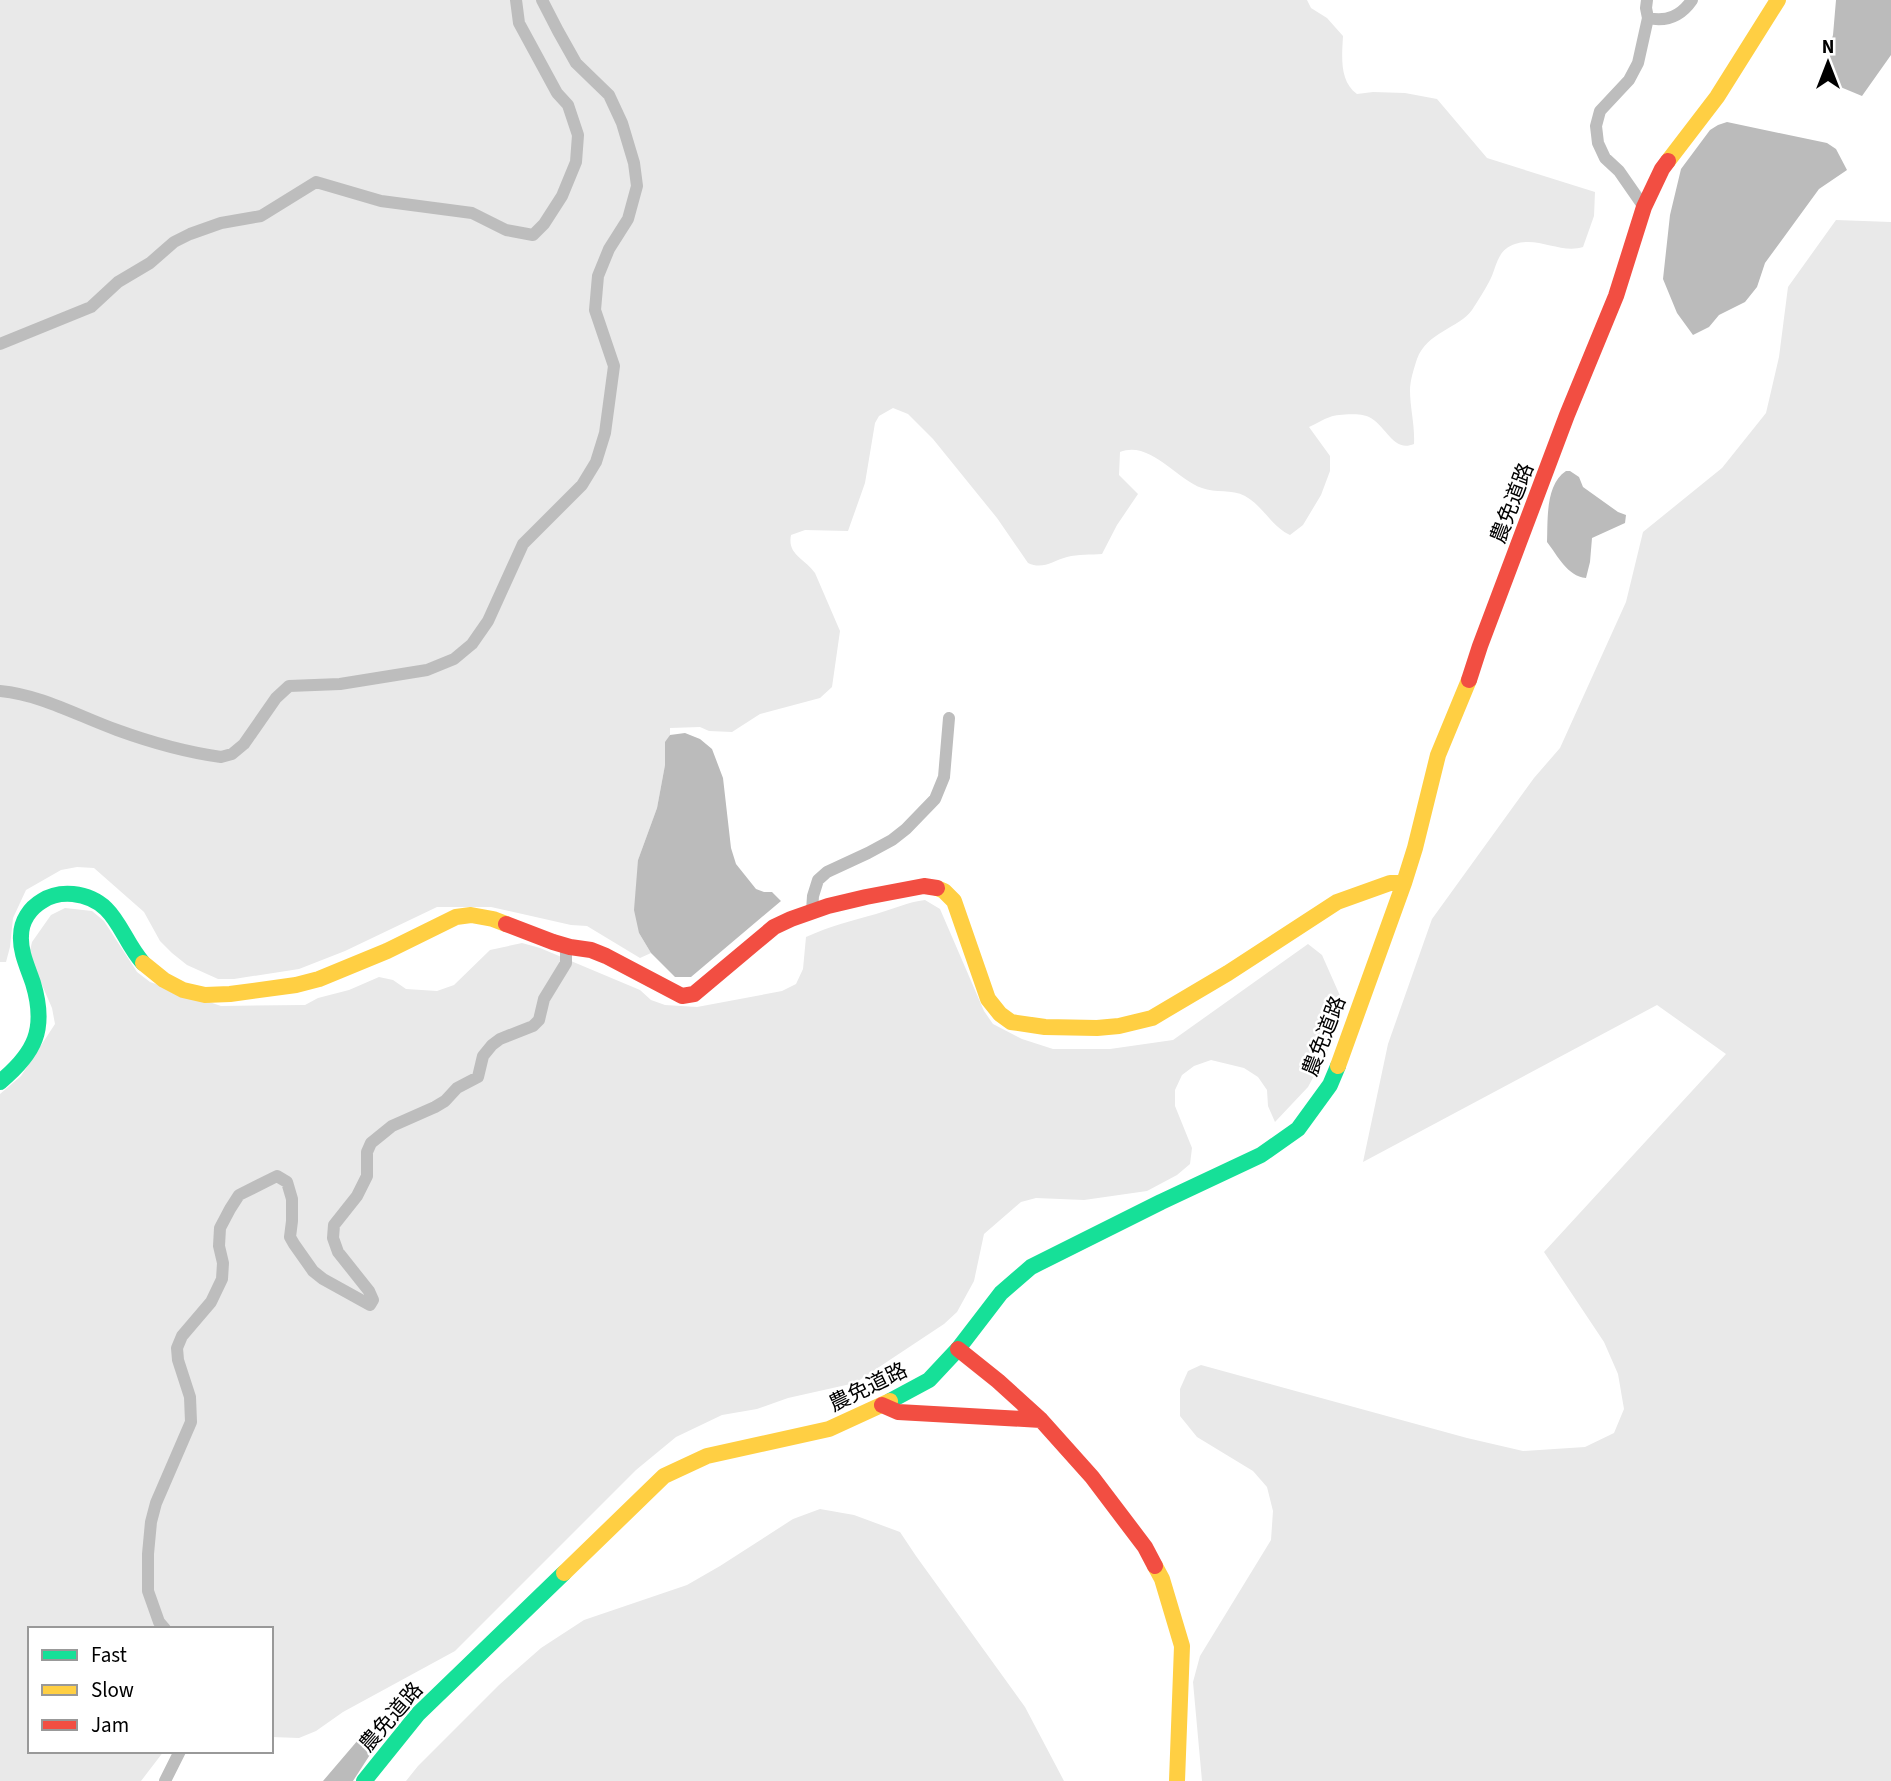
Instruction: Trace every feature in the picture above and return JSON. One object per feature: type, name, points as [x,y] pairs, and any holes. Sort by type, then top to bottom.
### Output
[{"type":"street","points":[[0,344],[91,307],[118,282],[150,263],[174,242],[221,223],[261,216],[316,182],[381,201],[471,213],[506,230],[533,235],[544,224],[562,196],[576,162],[578,135],[568,105],[557,93],[519,23],[516,0]]},
{"type":"street","points":[[0,691],[14,692],[60,706],[150,741],[221,757],[232,754],[244,744],[276,698],[289,686],[340,684],[428,670],[454,659],[472,644],[488,621],[523,544],[582,485],[596,463],[605,433],[614,366],[595,310],[598,276],[628,219],[637,186],[634,163],[622,123],[609,96],[576,63],[542,0]]},
{"type":"street","points":[[1644,207],[1619,171],[1605,158],[1598,143],[1596,126],[1600,111],[1629,80],[1637,64],[1648,18],[1647,0]]},
{"type":"street","points":[[1648,18],[1660,20],[1672,16],[1686,8],[1692,0]]},
{"type":"street","name":"農免道路","points":[[364,1781],[418,1714],[664,1476],[707,1456],[829,1429],[902,1396],[929,1380],[958,1349],[1001,1293],[1031,1267],[1261,1155],[1298,1129],[1330,1085],[1351,1032],[1415,848],[1438,755],[1474,669],[1480,646],[1567,415],[1616,296],[1644,207],[1662,169],[1717,97],[1778,0]]},
{"type":"street","points":[[812,911],[818,880],[827,872],[892,840],[935,799],[944,778],[949,718]]},
{"type":"street","points":[[0,1082],[21,1064],[32,1048],[38,1029],[36,995],[20,945],[20,931],[27,915],[38,904],[50,896],[63,893],[91,898],[111,912],[141,961],[166,983],[206,995],[312,981],[372,958],[456,917],[471,915],[493,919],[570,947],[591,950],[682,996],[694,994],[774,928],[812,911],[924,886],[935,886],[946,891],[954,901],[988,999],[1000,1014],[1011,1022],[1045,1027],[1097,1028],[1152,1018],[1228,973],[1336,902],[1390,883],[1404,883]]},
{"type":"street","points":[[163,1627],[148,1591],[148,1554],[156,1503],[191,1422],[190,1397],[177,1349],[182,1336],[211,1302],[222,1279],[220,1228],[229,1209],[239,1195],[277,1177],[286,1182],[292,1199],[290,1237],[294,1244],[313,1271],[370,1305],[373,1300],[369,1290],[338,1252],[333,1238],[334,1225],[357,1196],[367,1176],[367,1152],[371,1143],[391,1126],[445,1101],[457,1088],[478,1077],[484,1056],[492,1045],[533,1026],[539,1020],[544,999],[566,963],[566,952],[570,947]]},
{"type":"street","points":[[958,1349],[1041,1420],[1092,1477],[1144,1547],[1162,1579],[1182,1646],[1177,1781]]},
{"type":"street","points":[[882,1405],[898,1412],[1041,1420]]},
{"type":"street","points":[[165,1781],[179,1753]]},
{"type":"shaded area","points":[[0,0],[1307,0],[1311,8],[1327,18],[1343,36],[1344,75],[1351,89],[1357,94],[1405,93],[1437,99],[1487,158],[1595,192],[1594,216],[1583,247],[1575,249],[1524,242],[1504,250],[1472,310],[1428,342],[1416,363],[1410,386],[1414,444],[1400,445],[1375,421],[1360,415],[1334,416],[1309,427],[1330,456],[1330,471],[1321,495],[1303,525],[1290,535],[1245,496],[1235,492],[1202,488],[1153,456],[1131,450],[1120,452],[1119,475],[1138,494],[1102,554],[1071,556],[1043,565],[1033,565],[1028,563],[997,518],[933,439],[908,414],[893,408],[879,416],[875,423],[865,483],[848,531],[805,530],[791,535],[790,542],[794,552],[815,573],[840,631],[832,687],[820,698],[760,714],[732,732],[709,731],[700,727],[670,728],[657,808],[638,860],[639,933],[651,953],[640,958],[587,926],[571,925],[491,907],[437,907],[345,951],[299,969],[218,979],[187,965],[172,953],[160,941],[144,912],[94,868],[77,867],[61,870],[26,890],[13,918],[6,962],[0,962]]},
{"type":"shaded area","points":[[1836,0],[1891,0],[1891,55],[1862,96],[1838,86],[1827,56],[1833,35]]},
{"type":"shaded area","points":[[1727,122],[1827,143],[1836,149],[1847,170],[1819,189],[1765,263],[1757,287],[1745,302],[1719,315],[1709,327],[1693,335],[1677,313],[1663,279],[1670,215],[1681,169],[1710,130]]},
{"type":"shaded area","points":[[1836,220],[1891,222],[1891,1781],[1202,1781],[1193,1682],[1200,1656],[1271,1540],[1273,1511],[1267,1487],[1253,1471],[1197,1437],[1180,1416],[1180,1389],[1188,1371],[1201,1365],[1523,1451],[1585,1447],[1614,1433],[1624,1409],[1618,1374],[1604,1342],[1544,1252],[1726,1054],[1657,1005],[1363,1162],[1388,1044],[1432,919],[1534,778],[1560,748],[1626,602],[1643,532],[1722,468],[1766,413],[1779,357],[1788,287]]},
{"type":"shaded area","points":[[1566,471],[1579,477],[1583,487],[1626,515],[1625,523],[1592,538],[1586,578],[1573,574],[1547,542],[1551,494],[1559,477]]},
{"type":"shaded area","points":[[685,733],[700,739],[712,749],[723,778],[731,848],[736,864],[756,889],[772,892],[781,901],[691,977],[675,977],[651,953],[639,933],[634,910],[638,860],[657,808],[665,765],[665,742],[670,735]]},
{"type":"shaded area","points":[[925,900],[940,909],[984,1011],[993,1024],[1022,1039],[1053,1049],[1110,1049],[1173,1040],[1308,944],[1322,955],[1341,998],[1341,1014],[1330,1046],[1308,1087],[1275,1122],[1268,1106],[1267,1090],[1258,1077],[1244,1068],[1211,1060],[1194,1066],[1182,1075],[1175,1090],[1175,1106],[1192,1148],[1190,1164],[1177,1175],[1147,1191],[1084,1200],[1036,1198],[1021,1202],[984,1234],[974,1281],[957,1312],[944,1324],[855,1383],[788,1398],[757,1409],[722,1415],[676,1437],[636,1470],[455,1651],[343,1712],[316,1731],[299,1738],[273,1737],[273,1627],[28,1627],[28,1753],[162,1753],[141,1781],[0,1781],[0,1094],[21,1076],[55,1024],[52,1008],[29,955],[32,942],[51,915],[65,908],[92,911],[104,921],[137,972],[150,982],[221,1006],[305,1005],[379,977],[393,980],[406,989],[437,991],[454,985],[490,950],[522,943],[640,990],[651,1000],[665,1005],[697,1007],[782,991],[796,984],[803,969],[806,937]]},
{"type":"shaded area","points":[[820,1509],[854,1515],[900,1532],[1025,1707],[1064,1781],[406,1781],[499,1685],[541,1648],[584,1620],[687,1585],[793,1519]]},
{"type":"shaded area","points":[[364,1733],[372,1733],[376,1740],[375,1747],[353,1781],[323,1781]]},
{"type":"traffic: fast","points":[[0,1082],[30,1050],[38,1027],[37,999],[21,942],[24,920],[38,904],[61,894],[88,897],[99,903],[116,920],[143,963]]},
{"type":"traffic: fast","points":[[890,1401],[929,1380],[958,1349],[1001,1293],[1031,1267],[1261,1155],[1298,1129],[1330,1085],[1338,1066]]},
{"type":"traffic: fast","points":[[364,1781],[418,1714],[564,1573]]},
{"type":"traffic: slow","points":[[1668,161],[1717,97],[1778,0]]},
{"type":"traffic: slow","points":[[1338,1066],[1404,883],[1438,755],[1469,680]]},
{"type":"traffic: slow","points":[[937,888],[954,901],[988,999],[1000,1014],[1011,1022],[1045,1027],[1097,1028],[1152,1018],[1228,973],[1337,902],[1390,883],[1404,883]]},
{"type":"traffic: slow","points":[[143,963],[164,980],[183,990],[205,995],[230,994],[319,979],[387,951],[456,917],[471,915],[506,924]]},
{"type":"traffic: slow","points":[[564,1573],[664,1476],[707,1456],[829,1429],[890,1401]]},
{"type":"traffic: slow","points":[[1155,1566],[1162,1579],[1182,1646],[1177,1781]]},
{"type":"traffic: jam","points":[[1469,680],[1567,415],[1616,296],[1644,207],[1668,161]]},
{"type":"traffic: jam","points":[[506,924],[553,942],[606,956],[682,996],[694,994],[774,927],[791,919],[866,897],[924,886],[937,888]]},
{"type":"traffic: jam","points":[[958,1349],[1041,1420],[1092,1477],[1145,1547],[1155,1566]]},
{"type":"traffic: jam","points":[[882,1405],[898,1412],[1041,1420]]}]
